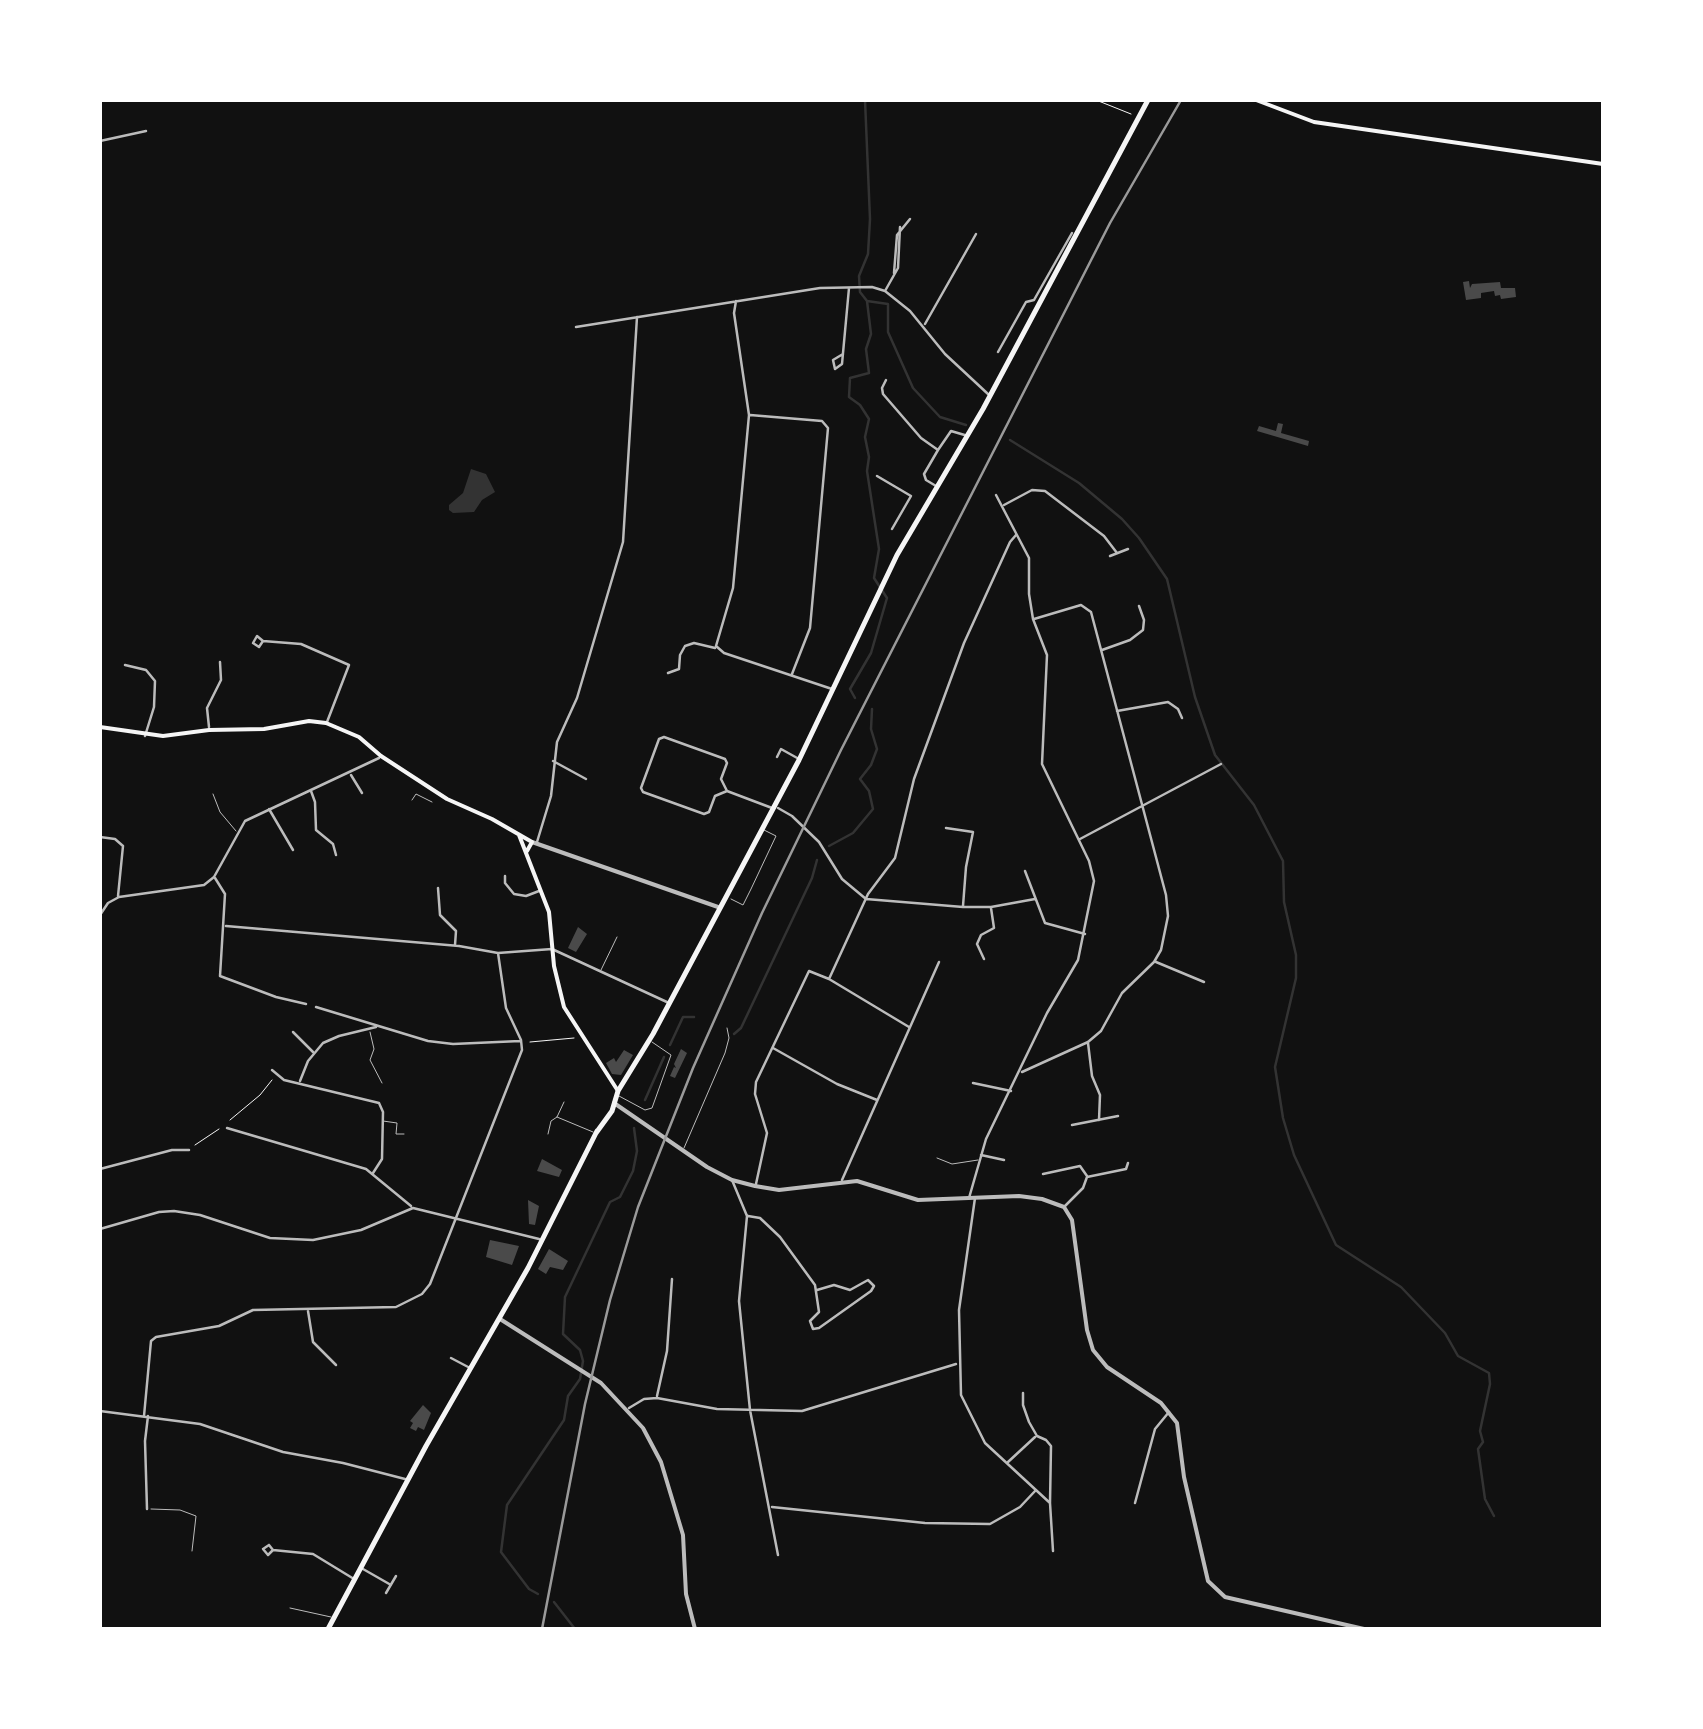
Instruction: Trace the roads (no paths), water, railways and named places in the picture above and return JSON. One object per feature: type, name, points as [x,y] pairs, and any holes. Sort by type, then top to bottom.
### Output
[{"type":"main road","points":[[328,1629],[500,1319],[617,1093],[799,760],[878,595],[909,516],[937,487],[968,436],[1036,301],[1077,236],[1148,100]]},
{"type":"main road","points":[[1256,100],[1314,122],[1603,164]]},
{"type":"main road","points":[[100,727],[145,736],[309,721],[326,723],[359,737],[426,784],[534,843],[527,851]]},
{"type":"main road","points":[[518,835],[549,912],[564,1007],[617,1093]]},
{"type":"street","points":[[100,141],[146,132]]},
{"type":"street","points":[[885,291],[894,275],[900,228],[910,219]]},
{"type":"street","points":[[924,326],[976,234]]},
{"type":"street","points":[[576,327],[820,288],[860,286],[885,291],[990,396]]},
{"type":"street","points":[[842,354],[849,287]]},
{"type":"street","points":[[998,352],[1026,302],[1036,301]]},
{"type":"street","points":[[728,302],[734,312]]},
{"type":"street","points":[[717,648],[732,588],[750,415],[734,312],[736,302]]},
{"type":"street","points":[[636,317],[623,542],[583,678],[558,740],[551,796],[534,843],[718,907]]},
{"type":"street","points":[[886,380],[883,394],[921,438],[938,450]]},
{"type":"street","points":[[750,415],[822,421],[828,428],[810,628],[792,676]]},
{"type":"street","points":[[937,487],[924,474],[938,450],[952,431],[968,436]]},
{"type":"street","points":[[877,476],[912,496],[909,516],[892,530]]},
{"type":"street","points":[[1002,506],[1032,490],[1045,491],[1104,536],[1117,554]]},
{"type":"street","points":[[996,495],[1029,558],[1033,619],[1048,666],[1042,764],[1094,881],[1078,960],[1048,1013],[978,1160],[959,1310],[959,1363],[961,1396],[982,1438],[1050,1504]]},
{"type":"street","points":[[829,978],[866,899],[901,843],[914,779],[964,643],[1017,534]]},
{"type":"street","points":[[1110,556],[1128,549]]},
{"type":"street","points":[[1020,1073],[1088,1042],[1101,1032],[1122,994],[1154,962],[1166,935],[1168,906],[1091,612],[1085,606],[1033,619]]},
{"type":"street","points":[[1100,650],[1130,640],[1142,630],[1144,620],[1138,606]]},
{"type":"street","points":[[264,641],[300,644],[349,665],[326,723]]},
{"type":"street","points":[[668,673],[678,669],[680,655],[688,644],[717,648],[834,690]]},
{"type":"street","points":[[209,730],[207,708],[220,680],[220,662]]},
{"type":"street","points":[[125,665],[146,670],[155,680],[154,707],[145,736]]},
{"type":"street","points":[[1116,711],[1168,702],[1178,708],[1182,718]]},
{"type":"street","points":[[727,791],[721,779],[727,760],[664,737],[659,740],[640,788],[704,814],[709,812],[715,796],[727,791],[772,807],[796,820],[819,842],[842,879],[866,899],[991,907],[1034,898]]},
{"type":"street","points":[[777,757],[782,750],[799,760]]},
{"type":"street","points":[[100,914],[119,897],[204,885],[214,877],[236,830],[245,820],[350,774],[381,756]]},
{"type":"street","points":[[553,761],[586,778]]},
{"type":"street","points":[[1079,840],[1221,764]]},
{"type":"street","points":[[350,774],[362,793]]},
{"type":"street","points":[[311,790],[316,830],[333,844],[336,855]]},
{"type":"street","points":[[268,808],[293,850]]},
{"type":"street","points":[[946,828],[973,832],[963,907]]},
{"type":"street","points":[[100,836],[121,843],[119,897]]},
{"type":"street","points":[[1025,871],[1045,923],[1084,934]]},
{"type":"street","points":[[505,876],[504,882],[514,894],[526,896],[541,890]]},
{"type":"street","points":[[214,877],[225,894],[220,976],[306,1004]]},
{"type":"street","points":[[438,888],[440,915],[456,931],[454,946]]},
{"type":"street","points":[[984,959],[977,944],[981,935],[994,928],[991,907]]},
{"type":"street","points":[[226,926],[498,953],[552,949],[669,1003]]},
{"type":"street","points":[[147,1509],[145,1441],[153,1338],[219,1326],[253,1310],[396,1308],[415,1300],[430,1284],[522,1042],[506,1008],[498,953]]},
{"type":"street","points":[[842,1181],[938,962]]},
{"type":"street","points":[[1154,962],[1204,982]]},
{"type":"street","points":[[755,1186],[767,1132],[754,1088],[806,974],[812,970],[829,978],[909,1027]]},
{"type":"street","points":[[316,1007],[439,1042],[522,1042]]},
{"type":"street","points":[[299,1082],[302,1069],[323,1043],[378,1027]]},
{"type":"street","points":[[293,1032],[314,1052]]},
{"type":"street","points":[[1088,1042],[1092,1076],[1100,1095],[1099,1120]]},
{"type":"street","points":[[772,1048],[837,1084],[877,1100]]},
{"type":"street","points":[[272,1070],[275,1076],[335,1094],[376,1100],[382,1107],[382,1159],[372,1174]]},
{"type":"street","points":[[973,1082],[1011,1091]]},
{"type":"street","points":[[613,1104],[732,1180],[755,1186],[779,1190],[842,1181],[870,1183],[918,1200],[1032,1197],[1064,1207],[1072,1220],[1093,1350],[1106,1367],[1170,1412],[1177,1424],[1203,1568],[1216,1591],[1236,1600],[1364,1629]]},
{"type":"street","points":[[1072,1125],[1118,1116]]},
{"type":"street","points":[[227,1128],[363,1168],[413,1208],[541,1239]]},
{"type":"street","points":[[100,1169],[172,1150],[189,1150]]},
{"type":"street","points":[[980,1154],[1004,1160]]},
{"type":"street","points":[[1087,1177],[1124,1170],[1128,1163]]},
{"type":"street","points":[[1042,1174],[1080,1166],[1087,1177],[1084,1188],[1064,1207]]},
{"type":"street","points":[[732,1180],[747,1216],[739,1288],[750,1410],[778,1555]]},
{"type":"street","points":[[100,1229],[174,1211],[270,1238],[313,1240],[348,1234],[413,1208]]},
{"type":"street","points":[[747,1216],[760,1218],[780,1237],[818,1290],[819,1312],[809,1324],[816,1329],[874,1286],[868,1280],[850,1290],[834,1284],[818,1290]]},
{"type":"street","points":[[657,1398],[667,1351],[672,1280]]},
{"type":"street","points":[[308,1310],[312,1342],[336,1366]]},
{"type":"street","points":[[500,1319],[602,1382],[629,1408],[655,1447],[683,1535],[686,1594],[695,1629]]},
{"type":"street","points":[[450,1358],[470,1368]]},
{"type":"street","points":[[629,1408],[644,1399],[657,1398],[716,1409],[802,1411],[959,1363]]},
{"type":"street","points":[[1023,1393],[1022,1406],[1037,1436],[1051,1446],[1053,1551]]},
{"type":"street","points":[[100,1411],[200,1424],[284,1452],[343,1462],[408,1481]]},
{"type":"street","points":[[1134,1503],[1155,1430],[1170,1412]]},
{"type":"street","points":[[1007,1463],[1037,1436]]},
{"type":"street","points":[[771,1506],[925,1523],[990,1524],[1020,1507],[1036,1490]]},
{"type":"street","points":[[274,1550],[313,1554],[355,1580]]},
{"type":"street","points":[[362,1568],[391,1585]]},
{"type":"street","points":[[386,1593],[396,1576]]},
{"type":"lane","points":[[412,800],[426,784]]},
{"type":"lane","points":[[213,794],[220,812],[236,830]]},
{"type":"lane","points":[[420,794],[432,802]]},
{"type":"lane","points":[[726,896],[742,905],[751,889],[776,836],[761,828]]},
{"type":"lane","points":[[601,972],[617,937]]},
{"type":"lane","points":[[682,1151],[720,1068],[729,1038],[727,1028]]},
{"type":"lane","points":[[369,1029],[374,1048],[370,1060],[382,1083]]},
{"type":"lane","points":[[617,1093],[645,1110],[652,1108],[671,1055],[649,1040]]},
{"type":"lane","points":[[548,1134],[551,1121],[564,1102]]},
{"type":"lane","points":[[557,1117],[596,1133]]},
{"type":"lane","points":[[383,1121],[397,1123],[396,1134],[404,1134]]},
{"type":"lane","points":[[936,1158],[952,1164],[978,1160]]},
{"type":"lane","points":[[147,1509],[180,1510],[196,1516],[192,1551]]},
{"type":"lane","points":[[290,1608],[334,1618]]},
{"type":"waterway","points":[[855,698],[850,689],[871,653],[887,598],[874,578],[879,549],[867,471],[865,437],[869,419],[849,397],[850,378],[869,373],[866,349],[871,334],[859,276],[868,254],[870,219],[865,100]]},
{"type":"waterway","points":[[867,301],[888,304],[888,332],[913,388],[940,417],[966,425]]},
{"type":"waterway","points":[[1010,440],[1079,483],[1122,519],[1167,579],[1195,697],[1215,755],[1254,805],[1283,861],[1284,902],[1296,955],[1296,978],[1275,1067],[1294,1155],[1336,1245],[1401,1287],[1445,1333],[1458,1356],[1489,1373],[1480,1431],[1483,1442],[1478,1449],[1485,1499],[1494,1516]]},
{"type":"waterway","points":[[829,846],[853,833],[873,809],[869,791],[860,779],[877,749],[871,729],[872,709]]},
{"type":"waterway","points":[[734,1034],[741,1028],[817,860]]},
{"type":"waterway","points":[[670,1045],[683,1017],[694,1017]]},
{"type":"waterway","points":[[645,1100],[664,1057]]},
{"type":"waterway","points":[[538,1594],[529,1589],[501,1552],[507,1505],[564,1420],[568,1396],[580,1379],[580,1350],[563,1334],[565,1297],[610,1202],[620,1197],[633,1171],[637,1151],[634,1128]]},
{"type":"waterway","points":[[554,1602],[575,1629]]},
{"type":"railway","points":[[542,1629],[585,1404],[610,1300],[638,1207],[693,1068],[841,750],[1110,223],[1181,100]]}]
